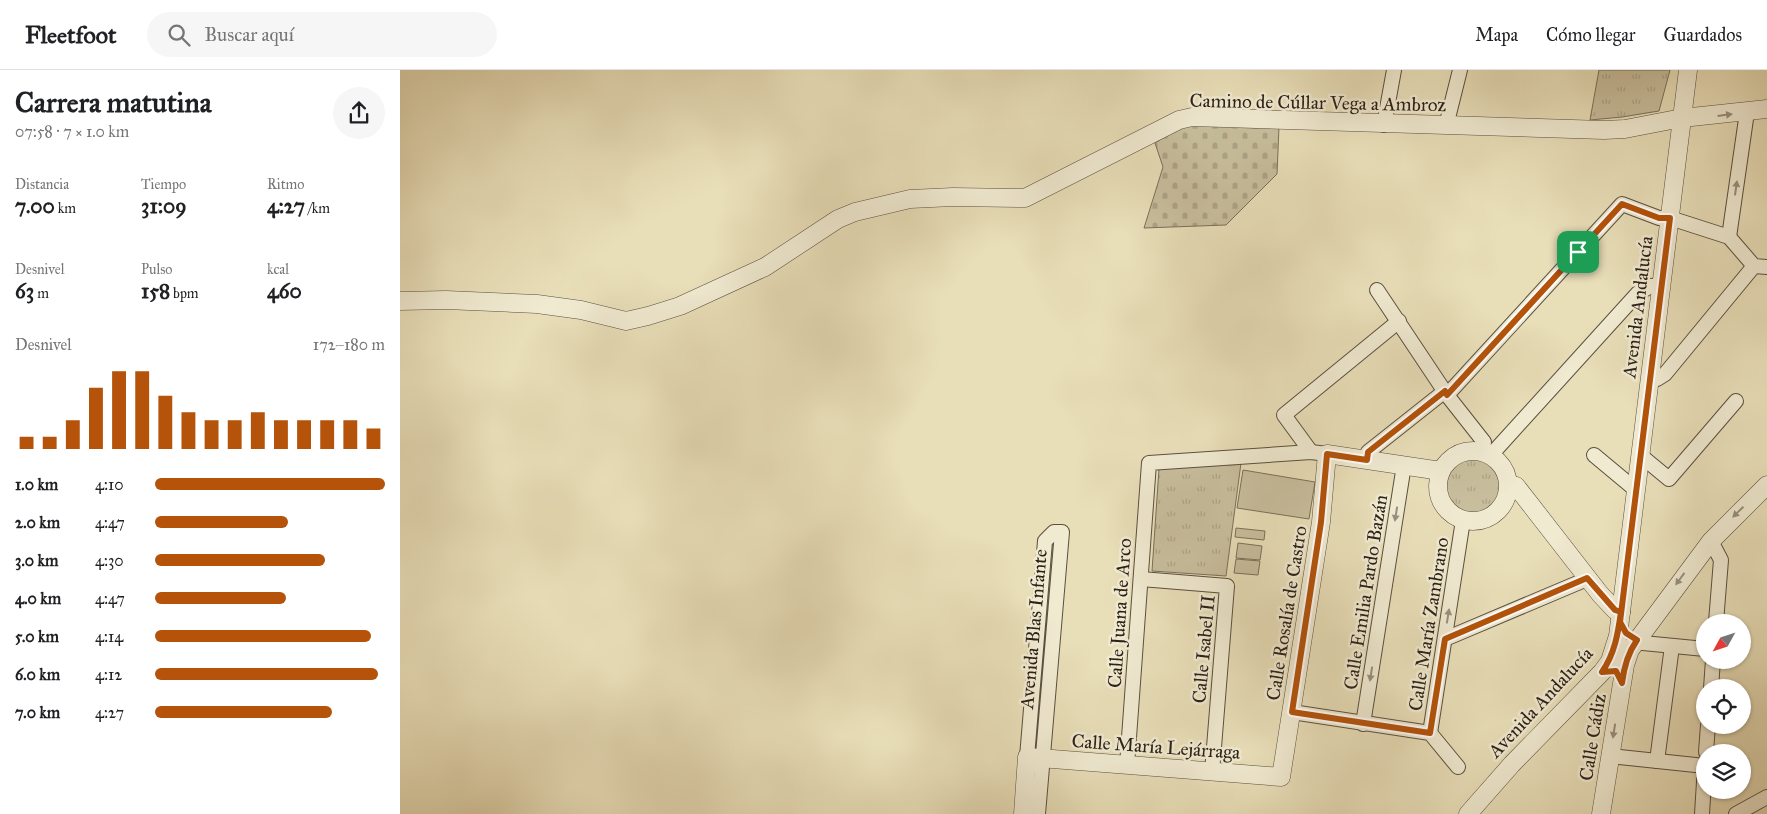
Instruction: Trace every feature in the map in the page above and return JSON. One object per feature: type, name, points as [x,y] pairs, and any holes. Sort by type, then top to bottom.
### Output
[{"type":"street","points":[[1384,125],[1394,70]]},
{"type":"street","points":[[1446,126],[1460,70]]},
{"type":"street","name":"Avenida Andalucía","points":[[1468,814],[1512,764],[1606,666],[1620,617],[1688,70]]},
{"type":"street","name":"Camino de Cúllar Vega a Ambroz","points":[[400,301],[446,300],[537,304],[581,310],[626,320],[680,306],[765,267],[838,219],[855,212],[910,199],[953,197],[1025,198],[1179,120],[1192,117],[1384,125],[1604,130],[1625,129],[1682,118],[1767,109]]},
{"type":"street","points":[[1729,236],[1747,112]]},
{"type":"street","points":[[1367,460],[1368,452],[1446,393],[1622,204],[1659,218],[1670,218],[1729,236],[1761,266],[1665,374],[1657,379],[1649,378]]},
{"type":"street","points":[[1487,453],[1638,293],[1651,286],[1661,285]]},
{"type":"street","points":[[1377,290],[1446,393],[1484,442],[1487,453]]},
{"type":"street","points":[[1399,321],[1284,415],[1319,453],[1441,471]]},
{"type":"street","points":[[1640,455],[1669,479],[1736,402]]},
{"type":"street","points":[[1462,452],[1487,453],[1500,463],[1506,473],[1509,485],[1507,496],[1497,512],[1480,521],[1463,520],[1446,510],[1440,501],[1438,490],[1441,471],[1452,457],[1462,452]]},
{"type":"street","name":"Calle Juana de Arco","points":[[1127,765],[1149,463],[1319,453]]},
{"type":"street","name":"Calle Rosalía de Castro","points":[[1281,777],[1321,522],[1319,453]]},
{"type":"street","points":[[1594,455],[1636,490]]},
{"type":"street","name":"Calle Emilia Pardo Bazán","points":[[1363,724],[1404,466]]},
{"type":"street","points":[[1509,485],[1516,486],[1587,578],[1615,610],[1634,645]]},
{"type":"street","points":[[1622,683],[1616,671],[1606,666],[1634,645],[1711,541],[1767,485]]},
{"type":"street","name":"Calle María Zambrano","points":[[1430,733],[1463,520]]},
{"type":"street","name":"Avenida Blas Infante","points":[[1022,814],[1035,758],[1062,532],[1054,532],[1045,541],[1035,758],[1038,814]]},
{"type":"street","points":[[1711,541],[1720,560],[1717,614]]},
{"type":"street","points":[[1445,639],[1587,578]]},
{"type":"street","name":"Calle Isabel II","points":[[1140,579],[1227,586],[1212,772]]},
{"type":"street","points":[[1600,594],[1610,592],[1624,583]]},
{"type":"street","points":[[1634,645],[1643,643],[1696,648]]},
{"type":"street","name":"Calle Cádiz","points":[[1601,814],[1622,683],[1634,645]]},
{"type":"street","points":[[1657,761],[1672,646]]},
{"type":"street","name":"Calle María Zambrano","points":[[1292,712],[1430,733],[1458,767]]},
{"type":"street","points":[[1610,756],[1696,765]]},
{"type":"street","name":"Calle María Lejárraga","points":[[1035,758],[1281,777]]},
{"type":"street","points":[[1736,814],[1767,796]]},
{"type":"street","points":[[1702,814],[1703,799]]},
{"type":"green space","points":[[1599,70],[1670,70],[1659,111],[1590,120]]},
{"type":"green space","points":[[1187,123],[1279,127],[1277,174],[1226,225],[1144,228],[1163,167],[1155,143]]},
{"type":"green space","points":[[1473,456],[1489,461],[1497,469],[1502,485],[1497,501],[1489,509],[1473,514],[1457,509],[1449,501],[1444,485],[1449,469],[1457,461]]},
{"type":"green space","points":[[1241,463],[1226,576],[1152,571],[1159,469]]},
{"type":"green space","points":[[1243,470],[1315,482],[1309,519],[1237,508]]},
{"type":"green space","points":[[1236,528],[1265,531],[1264,540],[1235,537]]},
{"type":"green space","points":[[1238,543],[1262,546],[1260,560],[1236,558]]},
{"type":"green space","points":[[1236,559],[1260,561],[1258,575],[1234,573]]},
{"type":"route","points":[[1622,204],[1659,218],[1670,218],[1620,622],[1626,633],[1637,640],[1630,650],[1622,683],[1616,671],[1608,670],[1602,672],[1610,661],[1618,636],[1621,612],[1615,610],[1587,578],[1445,639],[1430,733],[1292,712],[1321,522],[1327,454],[1367,460],[1368,452],[1445,391],[1447,395],[1578,252],[1622,204]]}]
